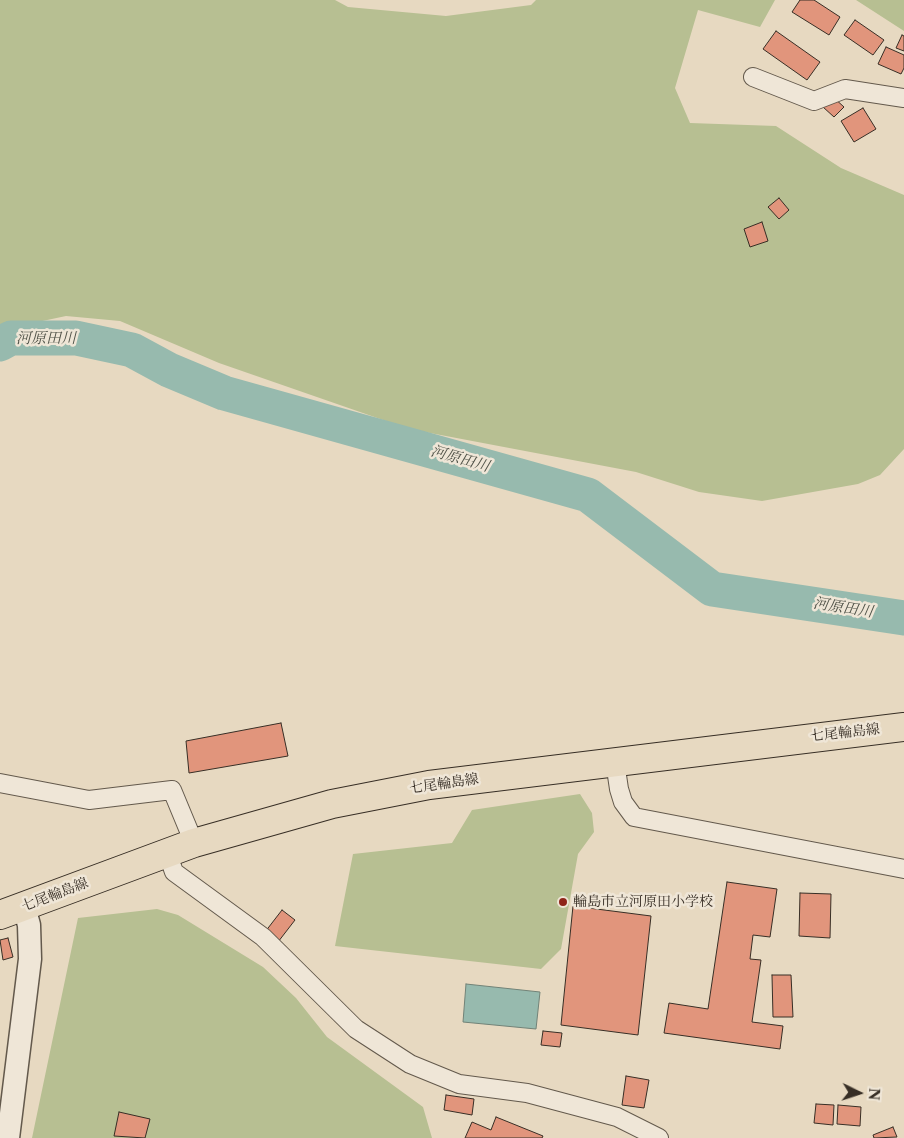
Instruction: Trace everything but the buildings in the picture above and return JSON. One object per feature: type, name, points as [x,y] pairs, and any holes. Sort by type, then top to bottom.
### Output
[{"type":"main road","name":"七尾輪島線","points":[[12,911],[167,852],[332,804],[429,785],[904,726]]},
{"type":"street","points":[[753,76],[814,101],[845,89],[904,98]]},
{"type":"street","points":[[615,762],[618,790],[623,802],[634,817],[904,868]]},
{"type":"street","points":[[0,783],[90,800],[172,790],[194,843]]},
{"type":"street","points":[[167,852],[174,872],[263,937],[356,1030],[410,1064],[459,1084],[527,1093],[617,1117],[660,1138]]},
{"type":"street","points":[[8,1138],[30,959],[29,925],[12,911]]},
{"type":"green space","points":[[0,0],[335,0],[348,7],[446,16],[531,5],[536,0],[775,0],[760,27],[698,10],[675,88],[690,123],[776,126],[841,168],[904,195],[904,449],[880,475],[858,484],[762,501],[699,492],[636,472],[409,429],[219,363],[120,321],[66,316],[0,330]]},
{"type":"green space","points":[[856,0],[904,0],[904,31]]},
{"type":"green space","points":[[580,794],[592,813],[594,832],[578,854],[561,949],[541,969],[335,946],[353,854],[452,843],[472,810]]},
{"type":"green space","points":[[157,909],[178,915],[263,967],[296,998],[327,1037],[423,1107],[432,1138],[32,1138],[78,918]]},
{"type":"water","points":[[466,984],[540,992],[536,1029],[463,1022]]},
{"type":"waterway","name":"河原田川","points":[[0,344],[11,338],[76,338],[132,350],[169,370],[224,393],[588,495],[712,589],[904,618]]},
{"type":"place","name":"輪島市立河原田小学校","points":[[563,902]]}]
